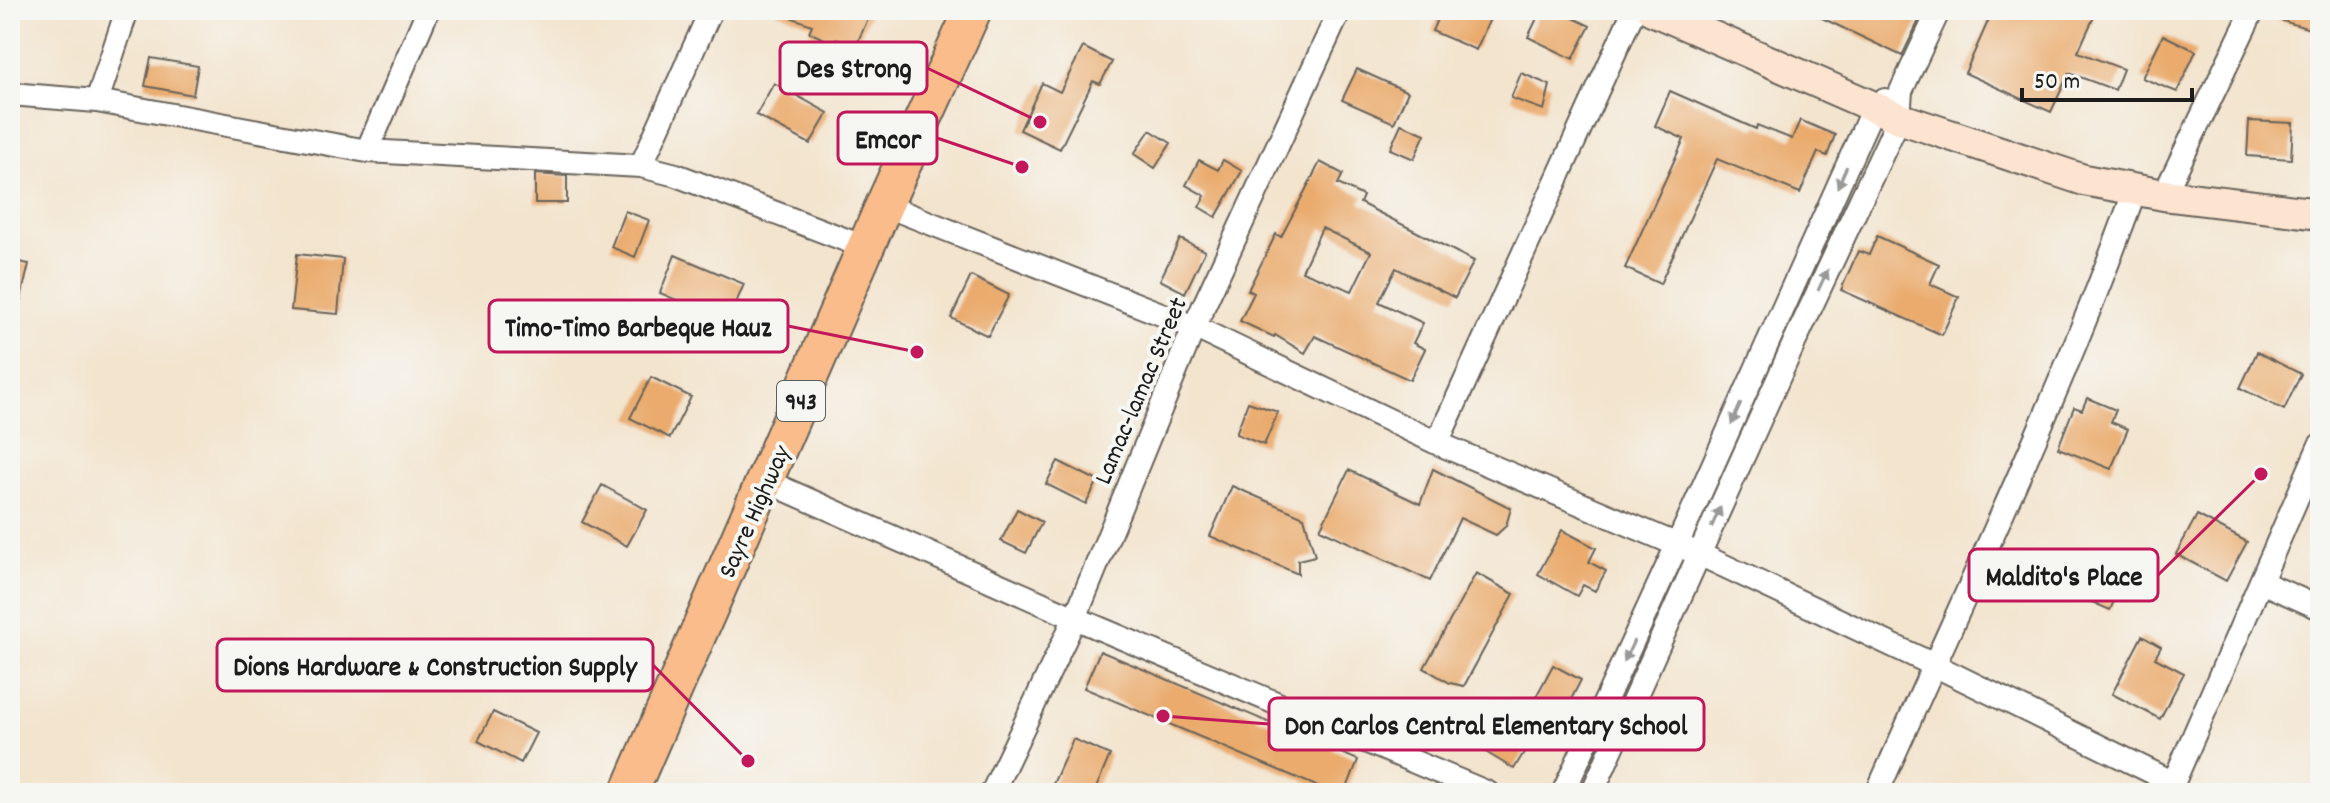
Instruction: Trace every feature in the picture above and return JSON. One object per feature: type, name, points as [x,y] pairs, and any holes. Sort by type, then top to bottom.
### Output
[{"type":"highway","name":"Sayre Highway","points":[[629,793],[884,205],[973,10]]},
{"type":"main road","points":[[1652,10],[2084,180],[2164,195],[2320,214]]},
{"type":"street","points":[[97,101],[127,10]]},
{"type":"street","points":[[367,151],[428,10]]},
{"type":"street","points":[[641,166],[711,10]]},
{"type":"street","name":"Lamac-lamac Street","points":[[992,793],[1075,618],[1194,327],[1340,10]]},
{"type":"street","points":[[1437,443],[1634,10]]},
{"type":"street","points":[[1563,793],[1677,545],[1939,10]]},
{"type":"street","points":[[2164,195],[2253,10]]},
{"type":"street","points":[[11,99],[97,101],[367,151],[641,166],[676,175],[867,248]]},
{"type":"street","points":[[1592,793],[1796,339],[1891,105]]},
{"type":"street","points":[[1877,793],[2069,362],[2135,190]]},
{"type":"street","points":[[884,205],[1194,327],[1437,443],[1699,554],[1934,665],[2171,788],[2320,445]]},
{"type":"street","points":[[766,481],[1075,618],[1488,793]]},
{"type":"street","points":[[2261,582],[2320,608]]},
{"type":"building","points":[[777,10],[872,10],[855,48],[836,39],[834,44],[809,32],[812,25]]},
{"type":"building","points":[[1441,10],[1494,10],[1476,50],[1432,31]]},
{"type":"building","points":[[1541,10],[1557,10],[1590,26],[1573,59],[1528,37]]},
{"type":"building","points":[[1805,10],[1924,10],[1902,56]]},
{"type":"building","points":[[1993,10],[2097,10],[2078,52],[2123,69],[2115,90],[2069,73],[2051,112],[1965,73]]},
{"type":"building","points":[[2267,10],[2320,10],[2320,32],[2266,16]]},
{"type":"building","points":[[2163,35],[2196,51],[2177,92],[2142,78]]},
{"type":"building","points":[[1083,47],[1112,62],[1100,84],[1093,81],[1060,149],[1020,130],[1042,83],[1060,92]]},
{"type":"building","points":[[151,58],[198,66],[193,95],[145,86]]},
{"type":"building","points":[[1357,69],[1408,92],[1394,123],[1342,100]]},
{"type":"building","points":[[1521,73],[1550,85],[1544,110],[1511,98]]},
{"type":"building","points":[[774,83],[828,113],[810,144],[756,115]]},
{"type":"building","points":[[1670,91],[1756,129],[1757,125],[1792,139],[1800,120],[1835,135],[1827,156],[1818,152],[1800,193],[1717,159],[1660,284],[1625,268],[1684,139],[1655,126]]},
{"type":"building","points":[[2249,121],[2293,123],[2291,159],[2247,156]]},
{"type":"building","points":[[1401,124],[1425,134],[1414,159],[1390,149]]},
{"type":"building","points":[[1150,130],[1171,143],[1155,168],[1134,154]]},
{"type":"building","points":[[1199,160],[1218,170],[1223,160],[1242,171],[1216,217],[1199,207],[1205,196],[1186,185]]},
{"type":"building","points":[[1320,162],[1343,174],[1338,184],[1363,196],[1360,203],[1474,261],[1455,298],[1396,268],[1379,302],[1423,323],[1413,343],[1425,349],[1410,380],[1315,336],[1305,353],[1275,335],[1240,321],[1254,293],[1248,290],[1276,234],[1281,237]],"holes":[[[1322,228],[1371,252],[1352,291],[1302,271]]]},
{"type":"building","points":[[535,174],[567,176],[567,203],[535,203]]},
{"type":"building","points":[[625,211],[649,220],[635,257],[611,247]]},
{"type":"building","points":[[1877,236],[1939,264],[1930,284],[1959,297],[1942,335],[1841,290],[1858,251],[1869,255]]},
{"type":"building","points":[[1180,239],[1205,251],[1185,293],[1160,280]]},
{"type":"building","points":[[297,254],[343,259],[338,314],[291,310]]},
{"type":"building","points":[[675,255],[744,284],[728,322],[660,293]]},
{"type":"building","points":[[10,260],[29,264],[17,315],[10,314]]},
{"type":"building","points":[[971,276],[1009,295],[988,336],[951,318]]},
{"type":"building","points":[[2257,352],[2301,374],[2284,410],[2240,388]]},
{"type":"building","points":[[651,377],[691,397],[670,438],[630,418]]},
{"type":"building","points":[[2087,398],[2116,410],[2111,422],[2128,429],[2111,469],[2058,448],[2074,407],[2082,410]]},
{"type":"building","points":[[1248,402],[1278,412],[1264,445],[1236,434]]},
{"type":"building","points":[[1058,461],[1098,481],[1086,504],[1046,484]]},
{"type":"building","points":[[1433,469],[1511,508],[1506,526],[1496,535],[1460,518],[1430,581],[1320,529],[1349,470],[1420,504]]},
{"type":"building","points":[[602,485],[647,510],[627,546],[582,522]]},
{"type":"building","points":[[1232,486],[1304,517],[1315,556],[1298,560],[1298,574],[1210,536]]},
{"type":"building","points":[[1017,509],[1042,522],[1026,553],[1001,541]]},
{"type":"building","points":[[2197,515],[2247,542],[2226,581],[2176,554]]},
{"type":"building","points":[[1562,530],[1596,548],[1589,562],[1606,571],[1595,591],[1583,585],[1577,596],[1538,574]]},
{"type":"building","points":[[2088,550],[2129,568],[2110,610],[2069,592]]},
{"type":"building","points":[[1476,573],[1514,594],[1464,686],[1450,683],[1424,668]]},
{"type":"building","points":[[2142,636],[2161,647],[2155,658],[2184,673],[2160,719],[2112,694]]},
{"type":"building","points":[[1100,651],[1358,760],[1345,793],[1333,793],[1084,688]]},
{"type":"building","points":[[1553,665],[1581,680],[1556,729],[1542,722],[1514,769],[1459,736],[1475,709],[1499,723],[1507,709],[1524,719]]},
{"type":"building","points":[[493,712],[536,733],[521,763],[478,741]]},
{"type":"building","points":[[1073,739],[1110,755],[1094,793],[1049,793]]},
{"type":"place","name":"Des Strong","points":[[1040,122]]},
{"type":"place","name":"Emcor","points":[[1022,167]]},
{"type":"place","name":"Timo-Timo Barbeque Hauz","points":[[917,352]]},
{"type":"place","name":"Maldito's Place","points":[[2261,474]]},
{"type":"place","name":"Don Carlos Central Elementary School","points":[[1163,716]]},
{"type":"place","name":"Dions Hardware & Construction Supply","points":[[748,761]]}]
